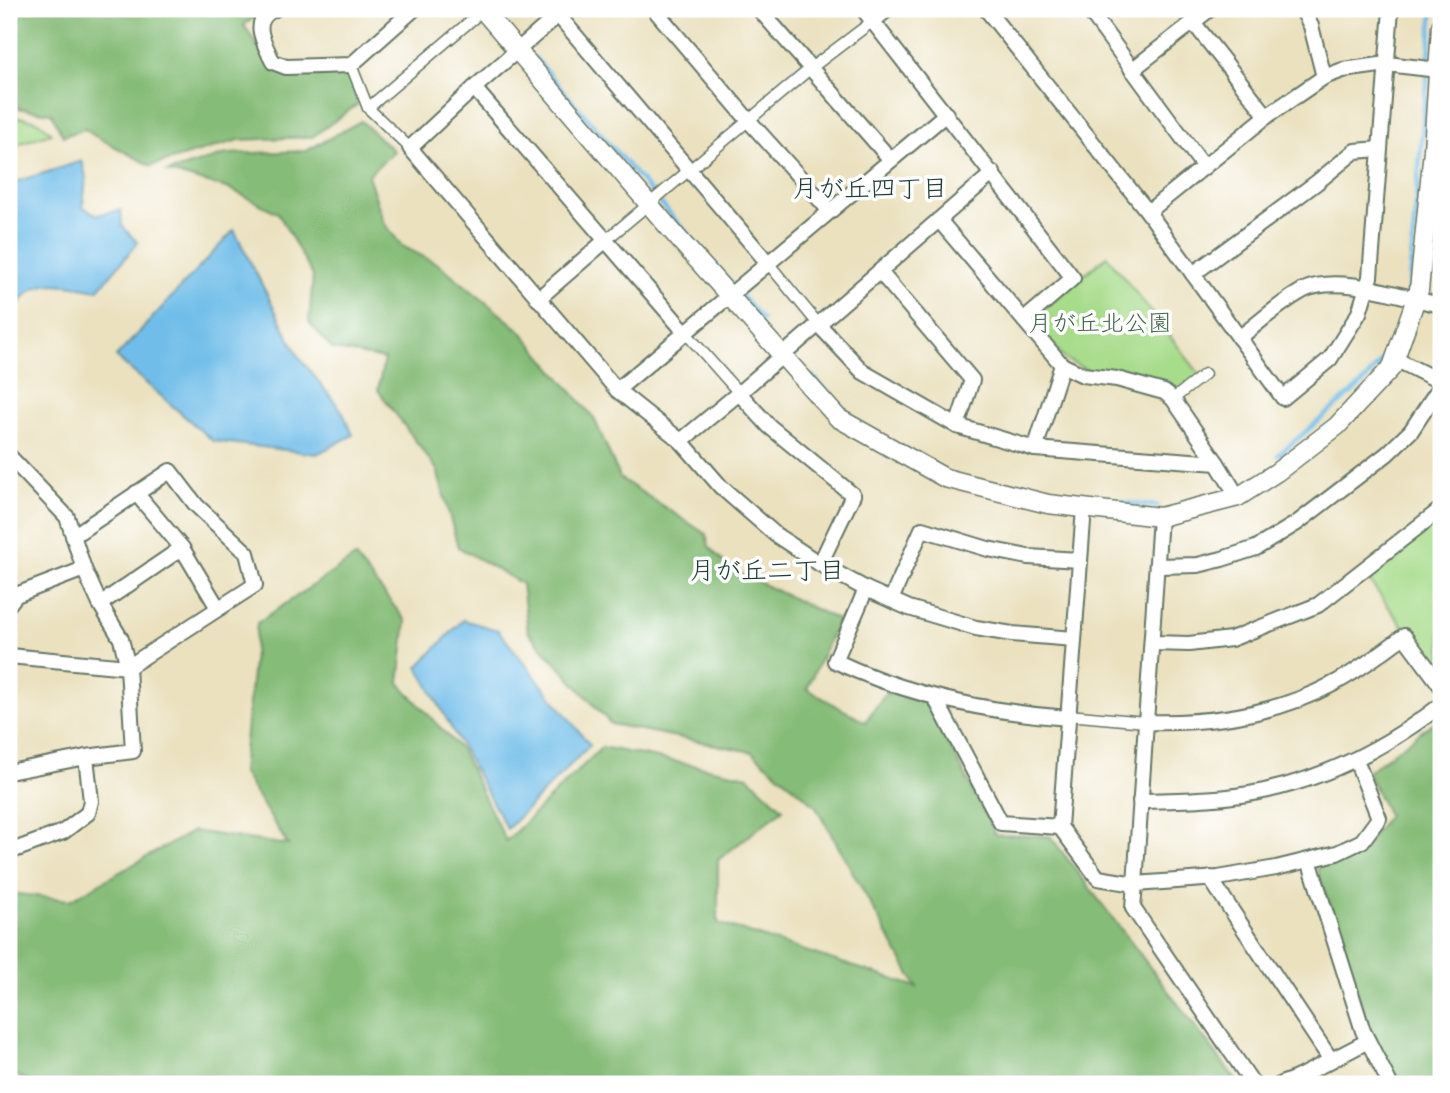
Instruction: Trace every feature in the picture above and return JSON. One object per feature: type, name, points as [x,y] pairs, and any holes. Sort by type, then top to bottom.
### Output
[{"type":"street","points":[[275,9],[266,13],[260,24],[262,36],[273,62],[286,67],[351,65],[414,9]]},
{"type":"street","points":[[654,9],[748,121],[830,211]]},
{"type":"street","points":[[759,9],[891,160]]},
{"type":"street","points":[[863,9],[1073,278],[1024,320]]},
{"type":"street","points":[[538,299],[689,169],[811,68],[888,9]]},
{"type":"street","points":[[986,9],[1148,212],[1283,398],[1330,359],[1359,313],[1370,277],[1391,9]]},
{"type":"street","points":[[1088,9],[1204,167]]},
{"type":"street","points":[[1132,70],[1210,9]]},
{"type":"street","points":[[1302,9],[1311,26],[1324,77]]},
{"type":"street","points":[[410,148],[561,12],[819,325],[863,372],[957,426],[1035,449],[1217,463]]},
{"type":"street","points":[[368,108],[478,14],[517,50],[838,418],[946,478],[1048,504],[1160,517],[1238,497],[1278,472],[1337,426],[1392,367],[1419,290],[1433,74],[1441,26]]},
{"type":"street","points":[[1193,22],[1266,116]]},
{"type":"street","points":[[1148,212],[1266,116],[1324,77],[1343,69],[1387,64],[1433,74]]},
{"type":"street","points":[[351,65],[368,108],[410,148],[617,390],[681,441],[730,495],[776,535],[820,564],[909,608],[976,628],[1074,639]]},
{"type":"street","points":[[474,88],[769,426],[853,495],[820,564]]},
{"type":"street","points":[[617,390],[946,114]]},
{"type":"street","points":[[1193,274],[1355,151],[1380,149]]},
{"type":"street","points":[[681,441],[993,173]]},
{"type":"street","points":[[939,220],[1062,365],[1083,375],[1118,379],[1164,392],[1173,399],[1238,497]]},
{"type":"street","points":[[880,272],[972,380],[957,426]]},
{"type":"street","points":[[1239,338],[1305,290],[1327,284],[1366,288],[1441,305]]},
{"type":"street","points":[[1157,566],[1198,565],[1256,548],[1297,523],[1387,454],[1411,431],[1441,384],[1395,359]]},
{"type":"street","points":[[1035,449],[1062,365]]},
{"type":"street","points":[[1173,399],[1205,374]]},
{"type":"street","points":[[9,456],[67,517],[84,569],[100,604],[121,639],[128,667],[133,751],[9,772]]},
{"type":"street","points":[[9,656],[128,667],[255,585],[247,553],[195,505],[170,471],[73,536]]},
{"type":"street","points":[[136,494],[182,548],[218,608]]},
{"type":"street","points":[[1084,508],[1060,827],[1098,878],[1135,884],[1210,878],[1276,868],[1337,853],[1362,841],[1379,818],[1356,760]]},
{"type":"street","points":[[1152,643],[1189,644],[1231,639],[1318,605],[1441,509]]},
{"type":"street","points":[[1160,517],[1133,908],[1253,1084]]},
{"type":"street","points":[[891,600],[922,529],[988,549],[1028,557],[1080,560]]},
{"type":"street","points":[[100,604],[182,548]]},
{"type":"street","points":[[9,604],[16,595],[84,569]]},
{"type":"street","points":[[866,589],[835,661],[866,676],[934,698],[1002,711],[1146,722],[1183,723],[1227,718],[1284,705],[1333,684],[1404,636],[1441,686]]},
{"type":"street","points":[[934,698],[1001,823],[1060,827]]},
{"type":"street","points":[[1140,801],[1204,800],[1262,792],[1307,780],[1356,760],[1441,705]]},
{"type":"street","points":[[9,852],[63,832],[88,813],[90,801],[86,757]]},
{"type":"street","points":[[1309,860],[1368,1041],[1390,1084]]},
{"type":"street","points":[[1210,878],[1331,1060]]},
{"type":"street","points":[[1281,1084],[1299,1081],[1331,1060],[1368,1041]]},
{"type":"green space","points":[[9,9],[267,9],[244,25],[268,62],[289,75],[348,73],[358,104],[312,137],[239,140],[151,166],[85,129],[63,136],[51,113],[9,107]]},
{"type":"green space","points":[[9,116],[37,121],[51,133],[9,147]]},
{"type":"green space","points":[[361,121],[394,151],[368,175],[384,223],[402,246],[440,265],[521,331],[594,418],[620,478],[706,534],[709,547],[729,568],[838,620],[807,689],[865,722],[886,693],[928,703],[996,835],[1050,836],[1239,1084],[34,1084],[9,1072],[9,893],[70,900],[193,831],[288,845],[242,772],[257,623],[355,557],[406,621],[399,683],[461,750],[506,841],[602,747],[748,776],[783,809],[718,860],[718,923],[917,987],[815,805],[752,752],[611,724],[528,632],[522,584],[458,547],[437,470],[378,390],[384,359],[332,349],[309,322],[313,276],[278,213],[230,189],[168,172],[227,154],[306,151]]},
{"type":"green space","name":"月が丘北公園","points":[[1107,256],[1202,377],[1173,399],[1084,369],[1065,359],[1036,327],[1036,315]]},
{"type":"green space","points":[[1441,518],[1441,678],[1365,575]]},
{"type":"green space","points":[[1441,717],[1441,1084],[1396,1084],[1367,1022],[1317,868],[1363,849],[1388,815],[1367,772]]},
{"type":"water","points":[[82,161],[86,177],[83,207],[97,215],[121,210],[122,226],[138,243],[98,290],[59,284],[40,287],[23,298],[9,321],[9,184]]},
{"type":"water","points":[[234,230],[299,357],[342,411],[353,435],[317,454],[213,441],[116,357]]},
{"type":"water","points":[[463,620],[498,630],[590,745],[507,829],[418,667]]},
{"type":"waterway","points":[[1408,294],[1433,9]]},
{"type":"waterway","points":[[535,58],[762,320]]},
{"type":"waterway","points":[[1278,455],[1362,384],[1389,352]]},
{"type":"waterway","points":[[812,376],[850,415]]},
{"type":"waterway","points":[[1036,493],[1157,506]]},
{"type":"district","name":"月が丘四丁目","points":[[870,188]]},
{"type":"district","name":"月が丘二丁目","points":[[767,570]]}]
